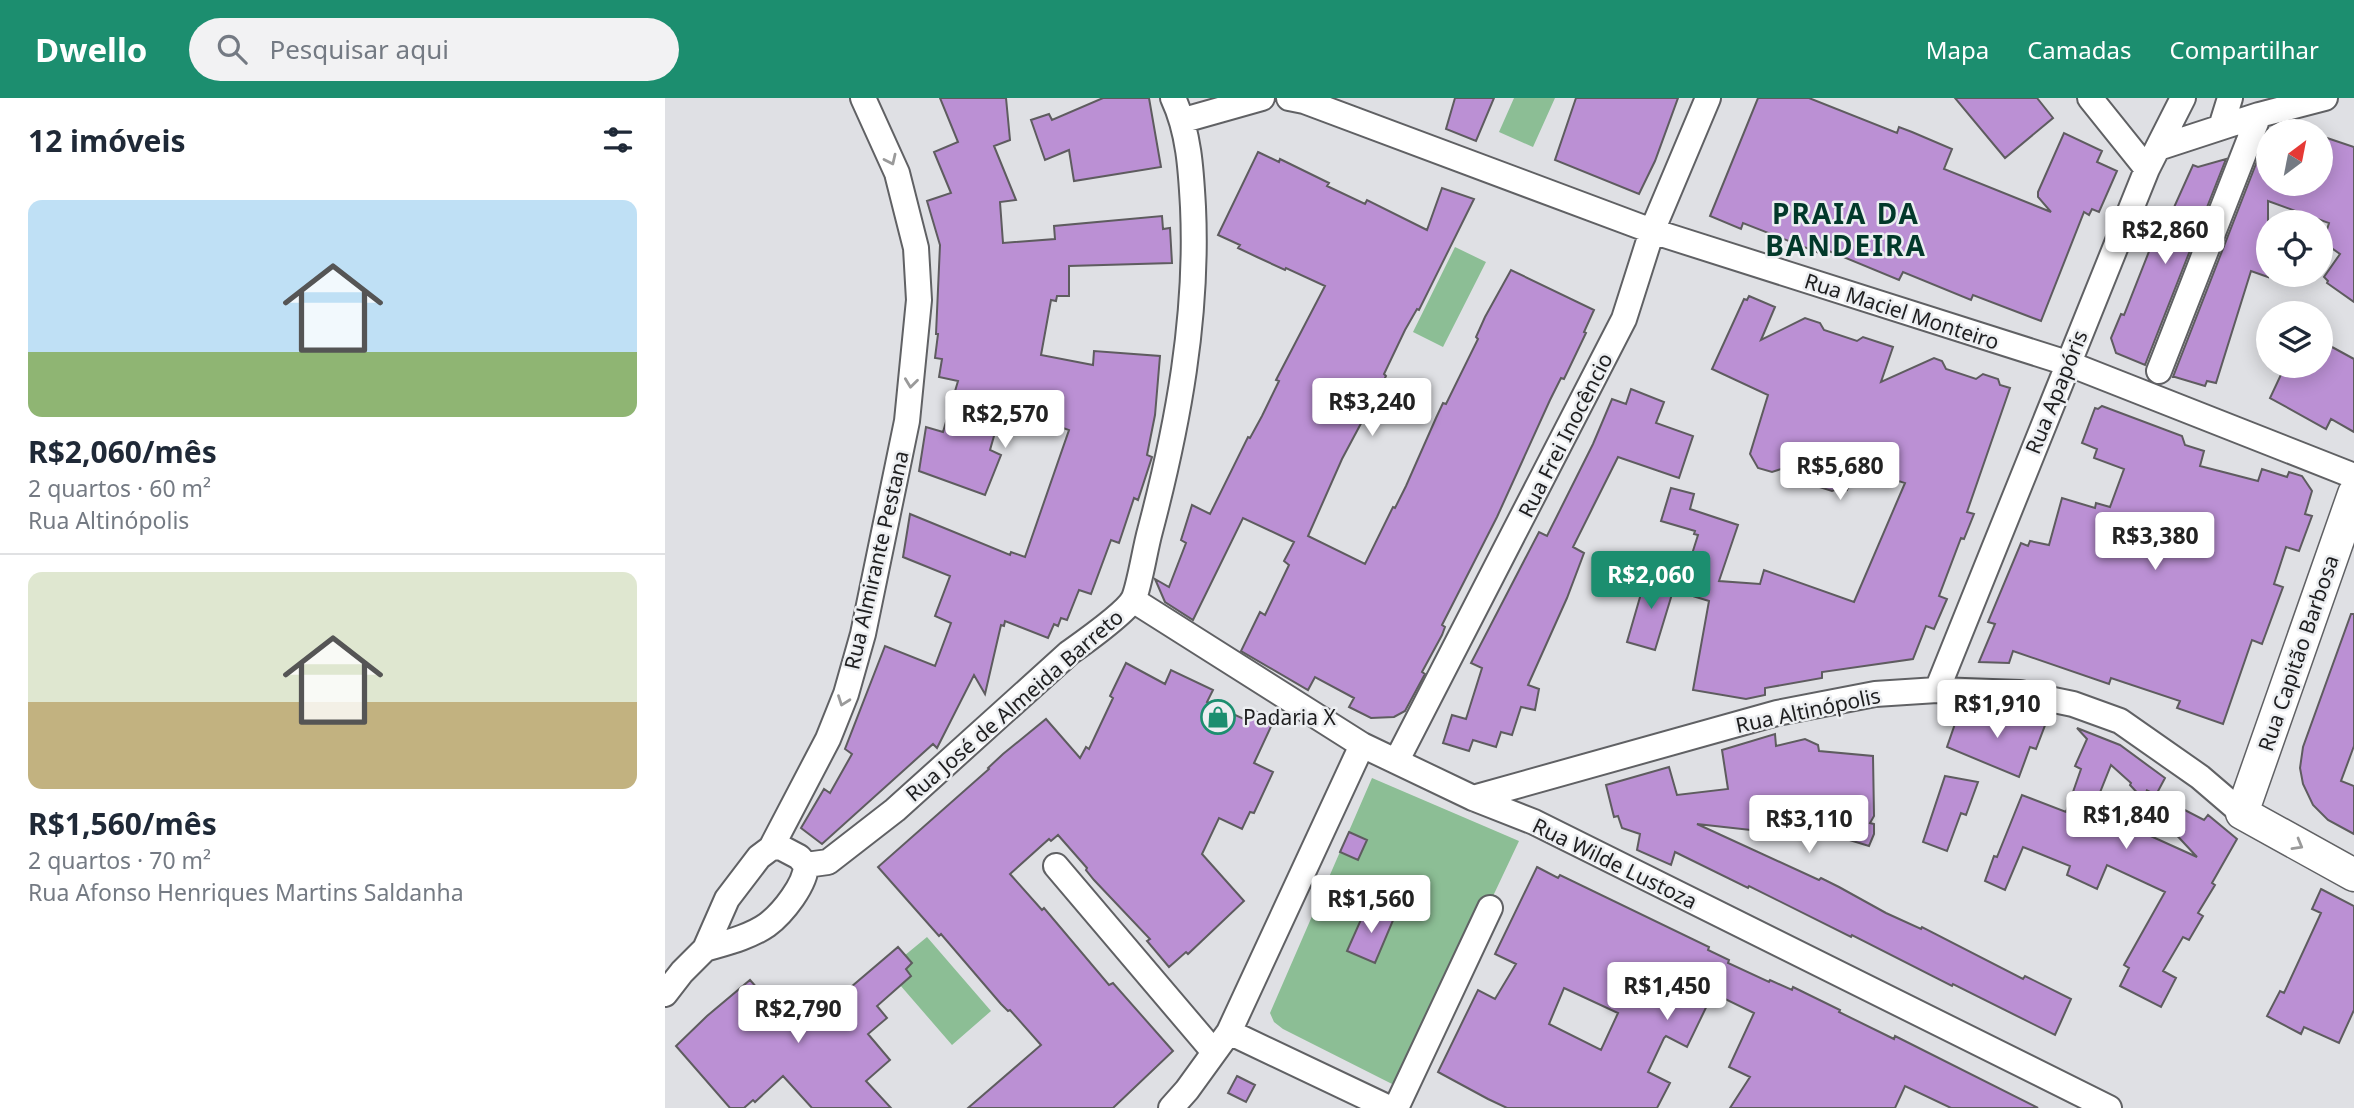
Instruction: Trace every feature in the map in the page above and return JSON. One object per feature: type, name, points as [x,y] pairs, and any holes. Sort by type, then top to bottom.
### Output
[{"type":"main road","name":"Rua Capitão Barbosa","points":[[2242,813],[2354,494]]},
{"type":"main road","name":"Rua Altinópolis","points":[[2242,813],[2354,875]]},
{"type":"street","name":"Rua Almirante Pestana","points":[[727,899],[759,857],[771,848],[828,739],[846,694],[863,634],[907,421],[919,300],[916,248],[897,173],[863,98]]},
{"type":"street","name":"Rua José de Almeida Barreto","points":[[806,865],[828,862],[895,810],[1069,653],[1095,635],[1133,600],[1176,428],[1189,340],[1195,245],[1192,181],[1178,109],[1262,98]]},
{"type":"street","name":"Rua Maciel Monteiro","points":[[1289,98],[1317,106],[1652,231],[2067,363],[2354,476]]},
{"type":"street","name":"Rua Frei Inocêncio","points":[[1397,761],[1624,320],[1652,231],[1708,98]]},
{"type":"street","points":[[2090,98],[2152,158],[2221,127],[2325,98]]},
{"type":"street","name":"Rua Apapóris","points":[[1937,690],[2152,158],[2183,98]]},
{"type":"street","points":[[2221,127],[2230,98]]},
{"type":"street","points":[[2159,371],[2259,115]]},
{"type":"street","name":"Rua Wilde Lustoza","points":[[1133,600],[1362,745],[1473,798],[1547,828],[2109,1108]]},
{"type":"street","name":"Rua Altinópolis","points":[[1473,798],[1777,713],[1875,694],[1937,690],[2020,693],[2073,704],[2120,721],[2200,777],[2242,813]]},
{"type":"street","points":[[1171,1108],[1229,1032],[1362,745]]},
{"type":"street","points":[[705,949],[767,925],[803,882],[806,865],[799,857],[780,847],[771,848]]},
{"type":"street","points":[[1056,866],[1214,1052]]},
{"type":"street","points":[[727,899],[731,917],[742,927],[754,931]]},
{"type":"street","points":[[665,994],[705,949],[727,899]]},
{"type":"street","points":[[1396,1108],[1490,908]]},
{"type":"street","points":[[1229,1032],[1389,1108]]},
{"type":"green space","points":[[1514,98],[1555,98],[1533,147],[1499,132]]},
{"type":"green space","points":[[1455,247],[1486,262],[1443,347],[1413,332]]},
{"type":"green space","points":[[1372,778],[1519,841],[1402,1089],[1283,1029],[1274,1022],[1270,1013]]},
{"type":"green space","points":[[927,937],[991,1011],[952,1045],[887,970]]},
{"type":"building","points":[[940,98],[1006,98],[1010,140],[994,146],[1016,200],[1000,202],[1003,243],[1055,239],[1054,226],[1162,216],[1163,229],[1170,228],[1172,263],[1069,266],[1069,296],[1057,296],[1056,301],[1051,300],[1041,355],[1093,365],[1094,351],[1160,356],[1155,415],[1147,455],[1152,457],[1138,500],[1134,498],[1119,543],[1111,540],[1091,594],[1079,590],[1067,620],[1061,618],[1058,626],[1054,624],[1048,638],[1005,621],[1004,626],[1001,625],[985,694],[974,675],[937,748],[933,744],[822,844],[801,828],[824,789],[830,793],[852,754],[845,749],[885,646],[935,666],[951,623],[935,616],[950,576],[903,557],[910,514],[1010,555],[1011,552],[1025,557],[1069,430],[1049,423],[1051,413],[1004,401],[990,450],[1001,455],[985,495],[919,471],[926,427],[943,432],[958,381],[939,377],[942,359],[935,358],[940,245],[927,201],[951,193],[934,152],[958,142]]},
{"type":"building","points":[[1103,98],[1149,98],[1161,167],[1074,181],[1069,150],[1045,160],[1031,120],[1049,114],[1052,120]]},
{"type":"building","points":[[1455,98],[1494,98],[1476,141],[1446,129]]},
{"type":"building","points":[[1576,98],[1678,98],[1655,161],[1639,194],[1555,160]]},
{"type":"building","points":[[1758,98],[1809,98],[1897,133],[1899,127],[1912,132],[1952,149],[1944,169],[2051,212],[2038,197],[2038,192],[2064,133],[2102,151],[2097,162],[2117,171],[2099,212],[2092,209],[2089,215],[2084,212],[2041,321],[1973,295],[1971,300],[1903,272],[1899,280],[1829,251],[1827,256],[1743,223],[1741,229],[1710,216]]},
{"type":"building","points":[[1955,98],[2037,98],[2053,118],[2005,158]]},
{"type":"building","points":[[2333,140],[2354,147],[2354,302],[2333,287],[2333,264],[2340,254],[2333,249],[2333,210],[2293,210],[2268,201],[2268,210],[2256,210],[2256,273],[2251,271],[2216,383],[2207,381],[2205,386],[2173,377],[2256,164],[2256,196],[2333,196]]},
{"type":"building","points":[[1258,152],[1279,162],[1280,159],[1329,183],[1327,186],[1365,204],[1367,200],[1427,230],[1442,188],[1474,199],[1419,310],[1417,309],[1405,330],[1384,374],[1386,376],[1342,459],[1308,536],[1365,564],[1406,486],[1443,403],[1446,404],[1478,339],[1476,337],[1485,317],[1511,270],[1594,310],[1564,379],[1561,378],[1550,400],[1497,517],[1442,625],[1445,627],[1442,635],[1422,672],[1425,674],[1405,711],[1394,717],[1371,718],[1349,707],[1354,698],[1315,677],[1308,690],[1241,651],[1260,612],[1265,615],[1289,565],[1284,561],[1294,542],[1243,518],[1193,620],[1165,602],[1155,579],[1169,587],[1186,543],[1181,540],[1192,505],[1210,514],[1248,437],[1250,438],[1262,416],[1279,381],[1276,380],[1325,286],[1238,248],[1240,245],[1218,235]]},
{"type":"building","points":[[2226,159],[2145,365],[2116,353],[2111,338],[2121,314],[2124,315],[2161,221],[2167,223],[2193,165],[2198,167]]},
{"type":"building","points":[[1749,296],[1775,307],[1761,340],[1805,318],[1820,323],[1824,330],[1857,341],[1863,337],[1893,347],[1881,382],[1934,358],[1942,361],[1946,369],[1976,379],[1983,374],[1998,379],[2000,385],[2010,388],[1967,512],[1974,514],[1964,539],[1961,538],[1939,596],[1947,599],[1934,629],[1926,626],[1913,659],[1822,672],[1822,678],[1765,688],[1765,695],[1746,699],[1693,690],[1709,601],[1680,592],[1698,535],[1694,534],[1695,531],[1661,521],[1671,488],[1694,494],[1690,509],[1738,525],[1719,581],[1760,584],[1764,570],[1854,602],[1905,483],[1855,467],[1847,490],[1840,488],[1832,491],[1816,486],[1813,479],[1781,469],[1772,472],[1758,468],[1750,454],[1768,395],[1712,369],[1744,299],[1747,300]]},
{"type":"building","points":[[2333,348],[2354,359],[2354,432],[2331,419],[2326,429],[2270,398],[2279,378],[2333,378]]},
{"type":"building","points":[[1631,389],[1664,402],[1656,423],[1693,436],[1679,478],[1618,457],[1573,547],[1584,553],[1528,685],[1539,689],[1535,710],[1521,707],[1512,735],[1501,732],[1496,747],[1473,740],[1469,751],[1443,743],[1452,715],[1466,719],[1482,668],[1471,663],[1539,532],[1547,536],[1593,444],[1612,399],[1626,404]]},
{"type":"building","points":[[2102,406],[2182,436],[2185,445],[2204,451],[2200,466],[2258,481],[2262,469],[2287,477],[2289,472],[2302,476],[2312,491],[2305,514],[2312,516],[2299,551],[2286,547],[2274,584],[2283,587],[2262,644],[2252,640],[2223,724],[2177,708],[2180,701],[2111,678],[2109,684],[2013,651],[2009,663],[1979,662],[1995,624],[1988,622],[2021,543],[2028,546],[2030,541],[2049,545],[2062,498],[2095,508],[2096,503],[2110,507],[2124,469],[2094,458],[2097,449],[2082,443],[2095,408]]},
{"type":"building","points":[[1647,573],[1676,581],[1655,650],[1627,642]]},
{"type":"building","points":[[2351,614],[2354,614],[2354,746],[2341,781],[2354,786],[2354,834],[2328,820],[2313,805],[2303,784],[2300,768],[2303,747]]},
{"type":"building","points":[[1126,663],[1165,684],[1171,670],[1213,690],[1207,702],[1248,721],[1253,710],[1274,720],[1254,763],[1273,772],[1254,813],[1250,812],[1242,829],[1219,818],[1202,854],[1244,901],[1188,954],[1186,952],[1169,967],[1147,941],[1150,939],[1094,880],[1058,835],[1051,841],[1049,839],[1010,874],[1042,910],[1044,908],[1109,985],[1113,983],[1173,1051],[1113,1108],[968,1108],[1041,1045],[878,867],[1003,754],[1046,719],[1080,758],[1086,747],[1089,749]]},
{"type":"building","points":[[1964,714],[2047,720],[2036,749],[2030,747],[2019,777],[1947,747],[1957,718]]},
{"type":"building","points":[[2077,728],[2120,745],[2165,778],[2156,795],[2146,790],[2204,820],[2208,815],[2237,839],[2198,913],[2203,916],[2189,940],[2183,937],[2163,971],[2176,978],[2161,1007],[2120,986],[2129,968],[2124,965],[2165,892],[2107,865],[2097,889],[2067,875],[2070,866],[2023,847],[2005,890],[1985,881],[2022,795],[2066,812],[2081,769],[2075,766],[2087,739]],"holes":[[[2111,765],[2131,783],[2130,785],[2197,857],[2093,810]]]},
{"type":"building","points":[[1775,734],[1776,746],[1805,739],[1818,745],[1819,751],[1873,756],[1874,816],[1870,823],[1874,824],[1874,834],[1869,846],[1817,830],[1815,837],[1697,824],[1819,880],[1821,878],[1886,913],[1921,929],[1922,927],[2023,979],[2025,976],[2071,999],[2055,1035],[1675,852],[1671,865],[1637,850],[1640,834],[1622,828],[1618,816],[1614,817],[1606,785],[1669,767],[1677,795],[1728,789],[1722,750]]},
{"type":"building","points":[[1945,776],[1978,782],[1966,815],[1961,813],[1947,851],[1923,842]]},
{"type":"building","points":[[1349,832],[1367,840],[1358,860],[1340,852]]},
{"type":"building","points":[[1537,867],[1558,878],[1560,875],[1709,947],[1708,950],[1729,960],[1728,963],[1769,982],[1770,980],[1792,990],[1793,987],[2038,1108],[1951,1108],[1905,1086],[1895,1108],[1730,1108],[1750,1077],[1729,1067],[1754,1013],[1713,993],[1687,1047],[1666,1036],[1664,1038],[1648,1072],[1670,1083],[1657,1108],[1507,1108],[1438,1072],[1478,990],[1495,999],[1516,964],[1495,954]],"holes":[[[1564,988],[1618,1013],[1601,1050],[1549,1024]]]},
{"type":"building","points":[[2321,889],[2354,906],[2354,1010],[2339,1043],[2304,1027],[2301,1034],[2267,1016],[2280,991],[2284,993],[2321,913],[2312,909]]},
{"type":"building","points":[[1367,906],[1394,918],[1375,963],[1347,951]]},
{"type":"building","points":[[898,947],[912,963],[906,969],[911,976],[877,1006],[887,1018],[868,1034],[890,1060],[866,1081],[891,1108],[812,1108],[783,1076],[755,1102],[753,1100],[744,1108],[730,1108],[676,1046],[750,980],[797,1033]]},
{"type":"building","points":[[1237,1076],[1255,1085],[1246,1102],[1228,1093]]},
{"type":"place","name":"Padaria X","points":[[1218,717]]},
{"type":"district","name":"PRAIA DA BANDEIRA","points":[[1846,229]]}]
